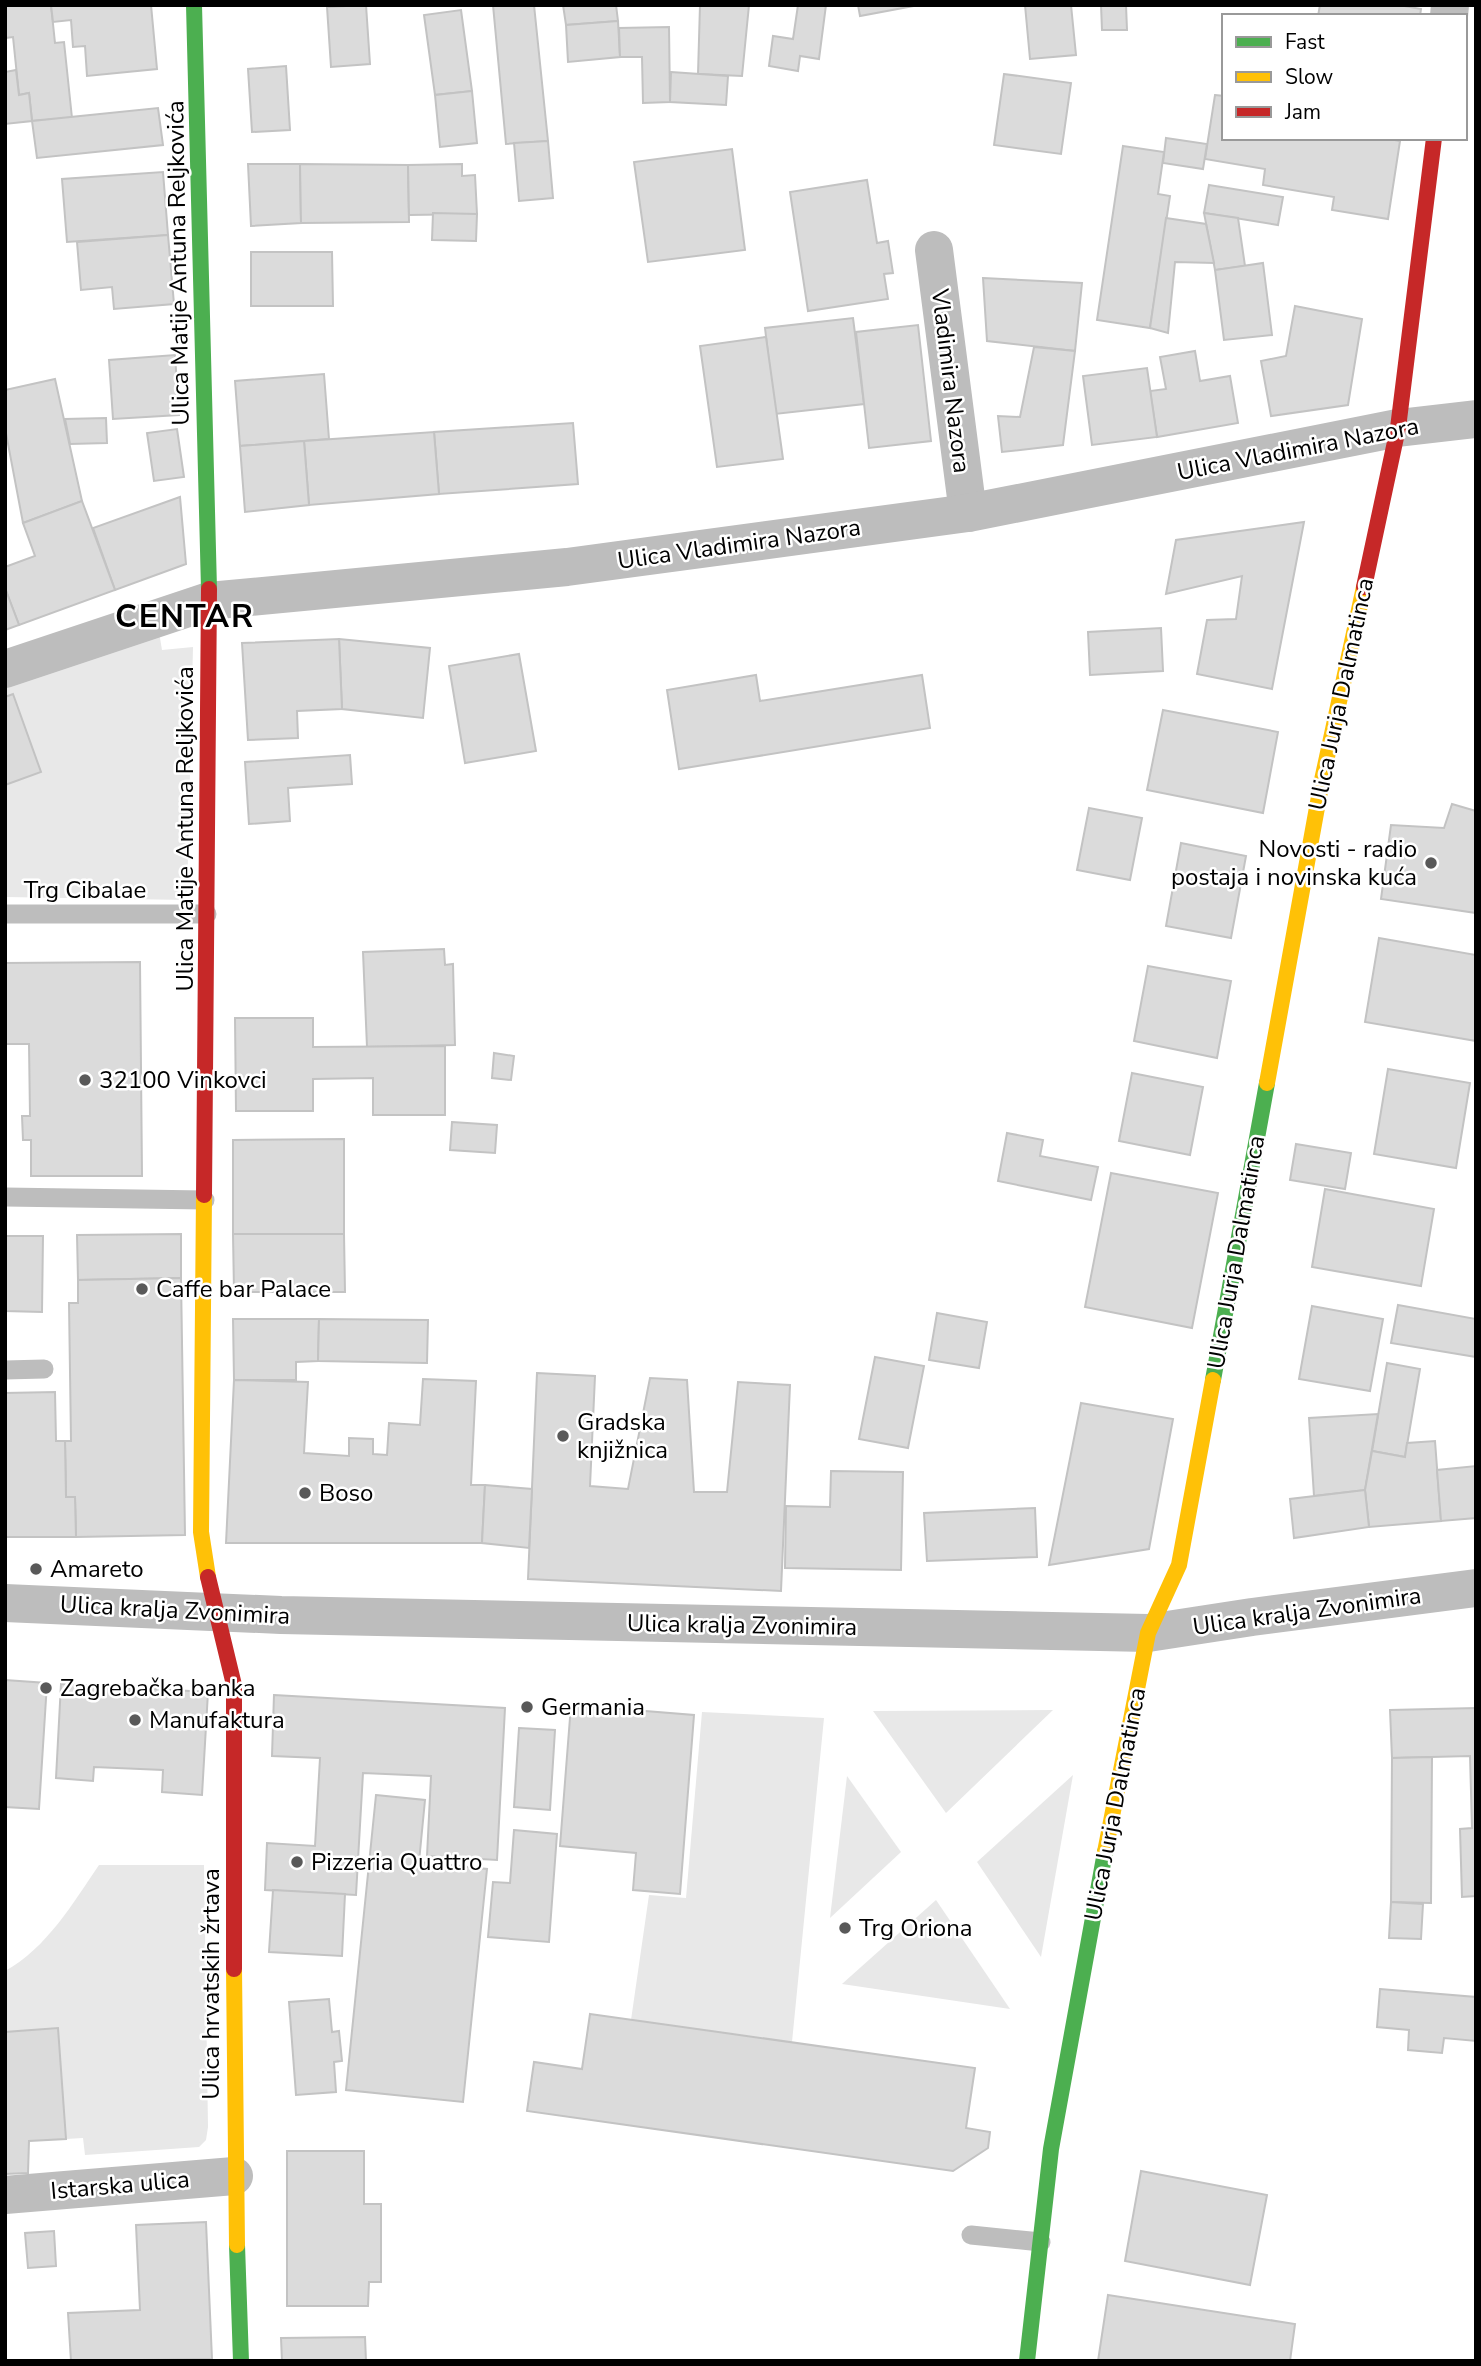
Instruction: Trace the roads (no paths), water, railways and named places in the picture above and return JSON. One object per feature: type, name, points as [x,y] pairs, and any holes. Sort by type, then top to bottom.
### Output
[{"type":"street","name":"Ulica Matije Antuna Reljkovića","points":[[194,5],[209,601],[201,1532],[216,1610]]},
{"type":"street","name":"Ulica Jurja Dalmatinca","points":[[1027,2361],[1051,2149],[1132,1703],[1149,1633],[1179,1565],[1322,780],[1398,428],[1434,140]]},
{"type":"street","name":"Vladimira Nazora","points":[[934,250],[968,513]]},
{"type":"street","name":"Ulica Vladimira Nazora","points":[[5,669],[209,601],[567,567],[968,513],[1398,428],[1476,419]]},
{"type":"street","name":"Ulica kralja Zvonimira","points":[[5,1603],[216,1610],[281,1615],[1149,1633],[1476,1588]]},
{"type":"street","name":"Ulica hrvatskih žrtava","points":[[216,1610],[234,1685],[234,2176],[241,2361]]},
{"type":"street","name":"Istarska ulica","points":[[5,2195],[234,2176]]},
{"type":"lane","name":"Trg Cibalae","points":[[5,914],[207,914]]},
{"type":"lane","points":[[5,1197],[205,1200]]},
{"type":"lane","points":[[5,1370],[44,1369]]},
{"type":"lane","points":[[971,2235],[1041,2242]]},
{"type":"place","name":"Novosti - radio postaja i novinska kuća","points":[[1431,863]]},
{"type":"place","name":"32100 Vinkovci","points":[[85,1080]]},
{"type":"place","name":"Caffe bar Palace","points":[[142,1289]]},
{"type":"place","name":"Gradska knjižnica","points":[[563,1436]]},
{"type":"place","name":"Boso","points":[[305,1493]]},
{"type":"place","name":"Amareto","points":[[36,1569]]},
{"type":"place","name":"Zagrebačka banka","points":[[46,1688]]},
{"type":"place","name":"Germania","points":[[527,1707]]},
{"type":"place","name":"Manufaktura","points":[[135,1720]]},
{"type":"place","name":"Pizzeria Quattro","points":[[297,1862]]},
{"type":"place","name":"Trg Oriona","points":[[845,1928]]},
{"type":"district","name":"CENTAR","points":[[185,616]]}]
